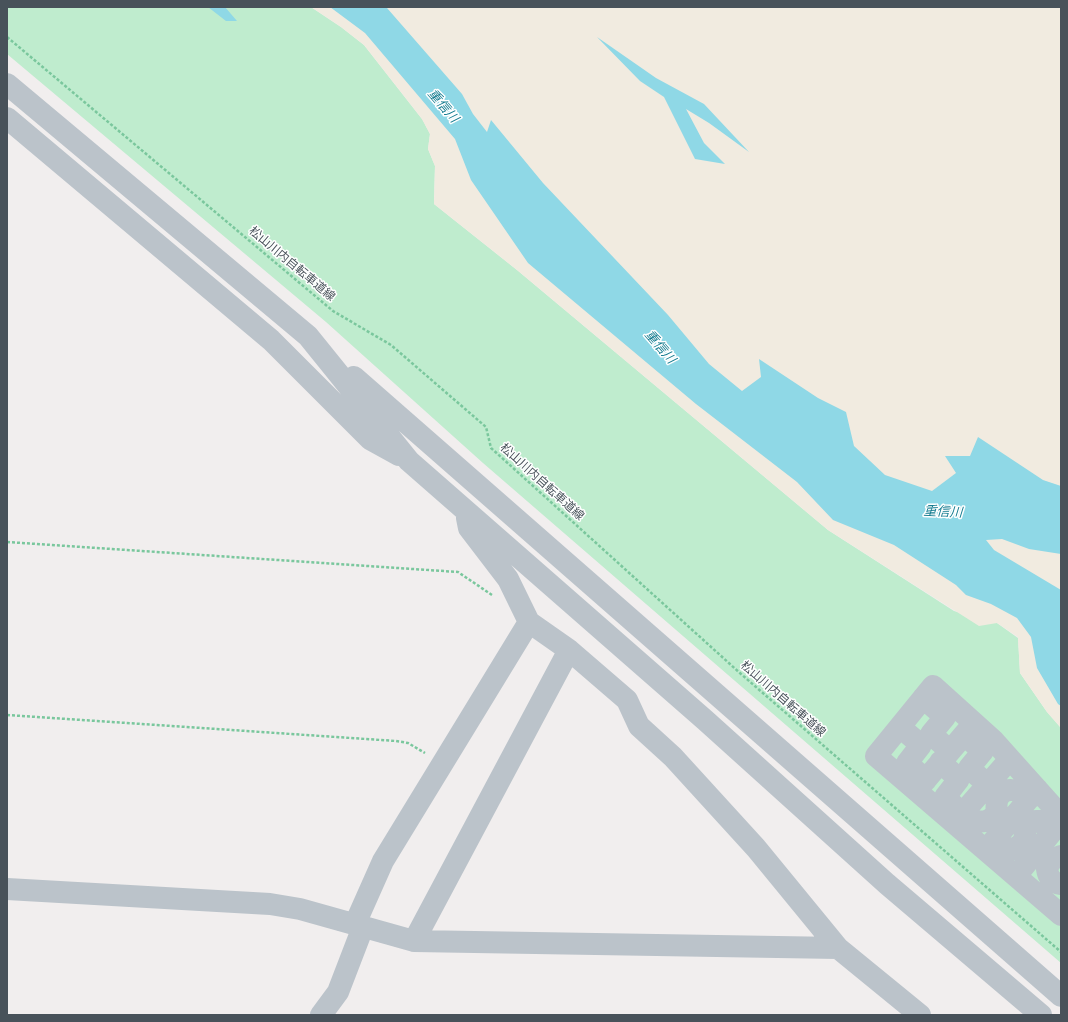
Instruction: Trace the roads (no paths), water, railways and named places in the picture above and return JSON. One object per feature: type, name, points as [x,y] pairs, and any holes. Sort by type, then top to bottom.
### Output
[{"type":"street","points":[[7,84],[308,336],[1061,996]]},
{"type":"street","points":[[7,118],[271,340],[370,439],[409,460]]},
{"type":"street","points":[[308,336],[409,460],[705,720],[887,884],[1041,1015]]},
{"type":"street","points":[[465,509],[469,528],[508,579],[529,622],[569,650],[627,700],[639,726],[673,757],[756,848],[838,948],[920,1015]]},
{"type":"street","points":[[321,1015],[338,992],[359,926],[383,861],[529,622]]},
{"type":"street","points":[[414,941],[569,650]]},
{"type":"street","points":[[988,785],[969,768],[983,751],[969,729],[933,686],[876,756],[921,785],[990,845],[1016,876],[1061,915]]},
{"type":"street","points":[[923,698],[945,717],[931,734],[959,779],[945,797],[959,818],[981,822],[987,821],[996,813],[997,800],[1005,792],[1017,790],[1034,794]]},
{"type":"street","points":[[900,727],[921,745],[907,763],[921,785]]},
{"type":"street","points":[[921,785],[969,729]]},
{"type":"street","points":[[969,729],[1010,759],[1034,794],[1059,822]]},
{"type":"street","points":[[959,818],[1010,759]]},
{"type":"street","points":[[990,845],[1034,794]]},
{"type":"street","points":[[990,845],[1016,849],[1024,841],[1026,826],[1030,823],[1042,821],[1059,822]]},
{"type":"street","points":[[1059,822],[1047,869],[1053,882],[1061,884]]},
{"type":"street","points":[[1016,876],[1050,855]]},
{"type":"street","points":[[7,889],[270,904],[300,909],[414,941],[838,948]]},
{"type":"water","points":[[208,7],[225,7],[237,21],[226,21]]},
{"type":"water","name":"重信川","points":[[330,7],[387,8],[462,94],[473,114],[487,132],[491,120],[543,183],[668,315],[709,364],[742,391],[761,377],[759,359],[818,398],[846,412],[854,446],[885,475],[932,491],[956,473],[945,456],[970,456],[978,437],[1043,480],[1061,486],[1061,554],[1029,549],[1002,539],[986,540],[994,550],[1061,590],[1061,706],[1058,704],[1037,668],[1031,637],[1017,618],[991,604],[966,595],[956,585],[894,545],[833,520],[797,482],[696,404],[528,263],[471,180],[455,139],[365,33]]},
{"type":"water","points":[[597,37],[656,78],[704,104],[749,152],[709,123],[686,109],[704,143],[725,164],[695,159],[664,97],[640,81]]}]
